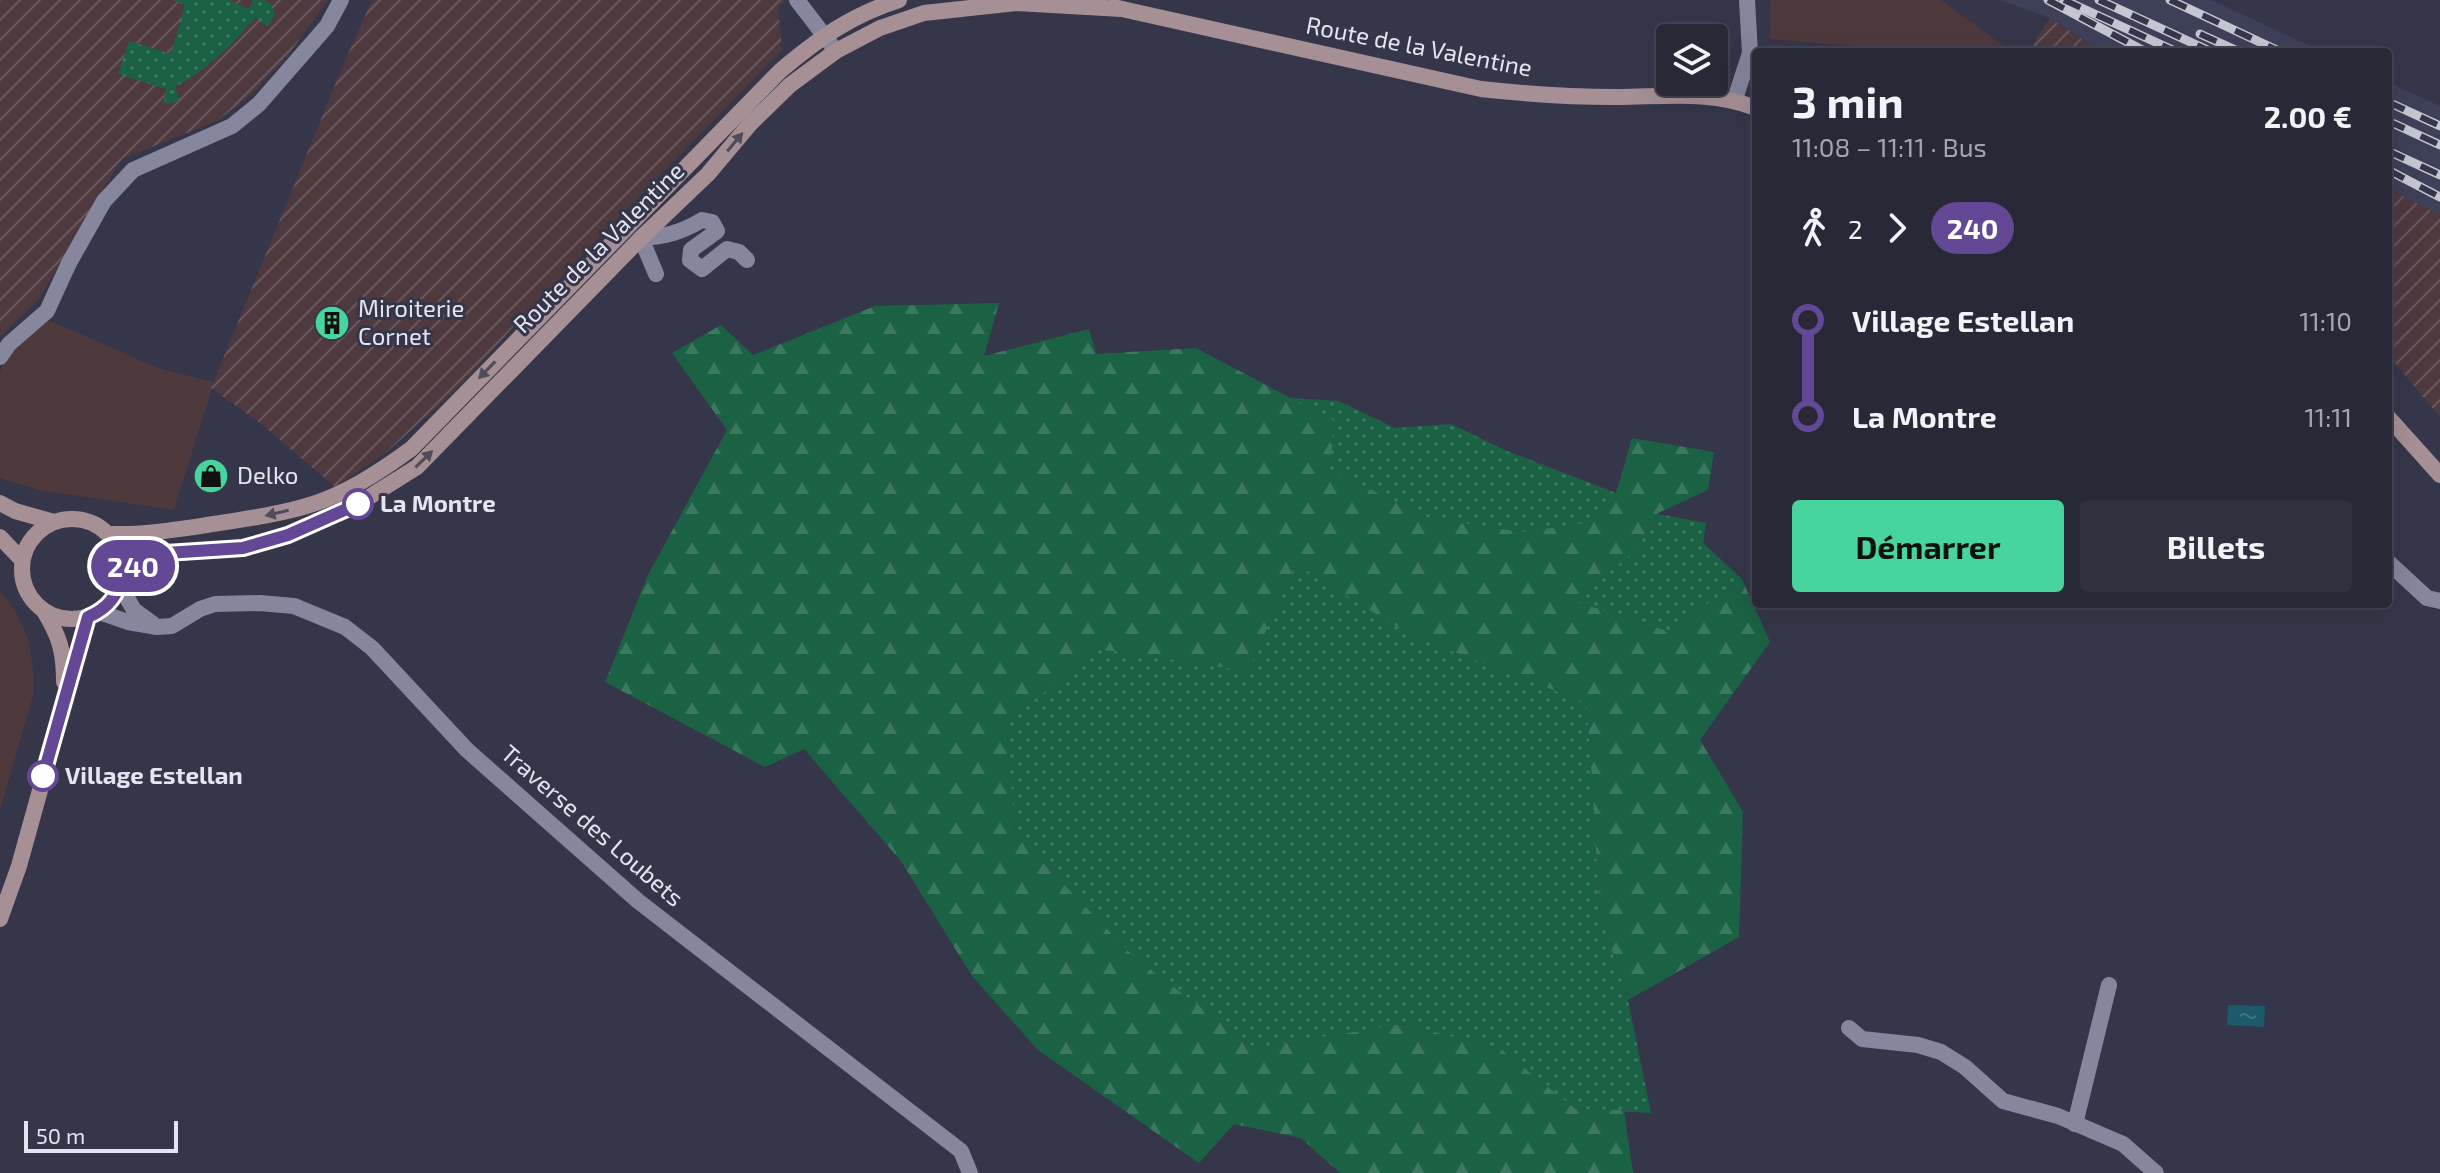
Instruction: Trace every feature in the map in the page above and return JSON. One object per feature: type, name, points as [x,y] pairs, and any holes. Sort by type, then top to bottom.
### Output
[{"type":"main road","name":"Route de la Valentine","points":[[109,534],[136,535],[305,507],[353,487],[411,449],[780,71],[825,34],[874,8],[899,0]]},
{"type":"main road","name":"Route de la Valentine","points":[[1086,0],[1481,89],[1539,96],[1695,95],[1735,99],[1752,106]]},
{"type":"main road","name":"Route de la Valentine","points":[[121,579],[142,558],[166,553],[243,548],[309,527],[389,487],[417,467],[641,238],[708,174],[750,124],[790,85],[836,51],[880,28],[924,13],[1016,3],[1122,9]]},
{"type":"main road","points":[[692,161],[708,174]]},
{"type":"main road","points":[[641,238],[642,226],[657,209],[659,194]]},
{"type":"main road","points":[[2392,421],[2440,475]]},
{"type":"main road","points":[[0,503],[15,511],[54,522]]},
{"type":"main road","points":[[44,611],[73,619],[93,614],[112,601],[121,579],[122,559],[109,534],[97,525],[83,520],[54,522],[39,531],[28,544],[22,560],[25,588],[44,611],[64,653],[65,696]]},
{"type":"main road","points":[[207,551],[222,539],[227,522]]},
{"type":"main road","points":[[0,537],[22,560]]},
{"type":"main road","points":[[0,919],[19,866],[65,696],[93,614]]},
{"type":"street","points":[[0,357],[9,344],[45,314],[104,201],[133,170],[232,126],[259,104],[327,26],[341,0]]},
{"type":"street","points":[[797,0],[836,51]]},
{"type":"street","points":[[1735,99],[1750,47],[1747,4]]},
{"type":"street","points":[[656,274],[641,238],[666,237],[702,220],[712,222],[717,231],[691,250],[690,260],[696,267],[702,269],[727,249],[739,252],[747,260]]},
{"type":"street","points":[[2392,566],[2427,598],[2440,601]]},
{"type":"street","points":[[121,579],[134,610],[157,627]]},
{"type":"street","name":"Traverse des Loubets","points":[[157,627],[172,626],[200,609],[232,601],[294,606],[345,627],[372,648],[467,750],[638,901],[961,1151],[970,1173]]},
{"type":"street","points":[[93,614],[157,627]]},
{"type":"street","points":[[2075,1124],[2109,985]]},
{"type":"street","points":[[1849,1028],[1862,1039],[1918,1045],[1941,1052],[1965,1067],[2003,1101],[2075,1124],[2123,1144],[2156,1173]]},
{"type":"shaded area","points":[[0,0],[328,0],[286,58],[253,93],[217,121],[122,159],[39,299],[0,337]]},
{"type":"shaded area","points":[[372,0],[786,0],[778,7],[782,50],[525,314],[461,385],[387,452],[335,487],[260,423],[211,388]]},
{"type":"shaded area","points":[[1771,0],[1941,0],[2007,48],[1851,48],[1770,39]]},
{"type":"shaded area","points":[[1999,0],[2211,0],[2314,48],[2096,48],[2050,18]]},
{"type":"shaded area","points":[[2050,18],[2096,48],[2031,48]]},
{"type":"shaded area","points":[[2392,84],[2440,106],[2440,215],[2392,190]]},
{"type":"shaded area","points":[[2392,190],[2440,215],[2440,417],[2392,360]]},
{"type":"shaded area","points":[[46,319],[158,368],[214,382],[174,510],[39,490],[0,478],[0,372],[6,356]]},
{"type":"shaded area","points":[[0,591],[16,612],[28,639],[33,696],[0,810]]},
{"type":"green space","points":[[173,0],[229,0],[248,9],[253,0],[264,0],[271,4],[275,15],[267,27],[256,17],[209,64],[175,87],[180,101],[164,104],[166,89],[118,74],[129,41],[171,54],[185,5]]},
{"type":"green space","points":[[999,303],[984,356],[1089,329],[1096,354],[1196,348],[1334,421],[1330,470],[1431,519],[1523,532],[1587,523],[1616,493],[1632,438],[1714,452],[1708,490],[1658,513],[1636,551],[1571,600],[1670,632],[1742,579],[1752,608],[1755,608],[1770,642],[1700,740],[1743,812],[1739,937],[1628,1000],[1600,914],[1587,703],[1410,635],[1296,564],[1248,671],[1098,649],[1006,723],[1015,834],[1135,958],[1255,1048],[1403,1024],[1501,1049],[1575,1109],[1624,1110],[1633,1173],[1340,1173],[1301,1138],[1234,1124],[1199,1163],[1038,1050],[972,976],[901,861],[804,749],[765,767],[605,682],[648,575],[727,430],[672,353],[721,325],[753,355],[875,306]]},
{"type":"green space","points":[[1290,398],[1339,401],[1395,428],[1451,424],[1507,451],[1616,493],[1587,524],[1523,532],[1431,519],[1330,470]]},
{"type":"green space","points":[[1658,514],[1706,523],[1703,543],[1742,579],[1670,632],[1570,600],[1635,551]]},
{"type":"green space","points":[[1296,563],[1410,635],[1587,703],[1600,914],[1628,1000],[1651,1113],[1575,1109],[1501,1049],[1403,1024],[1255,1048],[1135,958],[1015,834],[1006,722],[1098,648],[1248,671]]},
{"type":"water","points":[[2228,1005],[2265,1006],[2264,1027],[2227,1025]]},
{"type":"railway","points":[[2048,0],[2138,48]]},
{"type":"railway","points":[[2064,0],[2168,48]]},
{"type":"railway","points":[[2099,0],[2203,48]]},
{"type":"railway","points":[[2170,0],[2272,48]]},
{"type":"railway","points":[[2200,34],[2231,48]]},
{"type":"railway","points":[[2392,104],[2440,126]]},
{"type":"railway","points":[[2392,123],[2440,145]]},
{"type":"railway","points":[[2392,153],[2440,175]]},
{"type":"railway","points":[[2392,172],[2440,197]]},
{"type":"bus line","name":"240","points":[[43,776],[88,617],[112,601],[123,573],[142,558],[166,553],[243,548],[288,535],[358,504]]},
{"type":"place","name":"Miroiterie Cornet","points":[[332,323]]},
{"type":"place","name":"Delko","points":[[211,476]]},
{"type":"place","name":"La Montre","points":[[358,504]]},
{"type":"place","name":"Village Estellan","points":[[43,776]]}]
